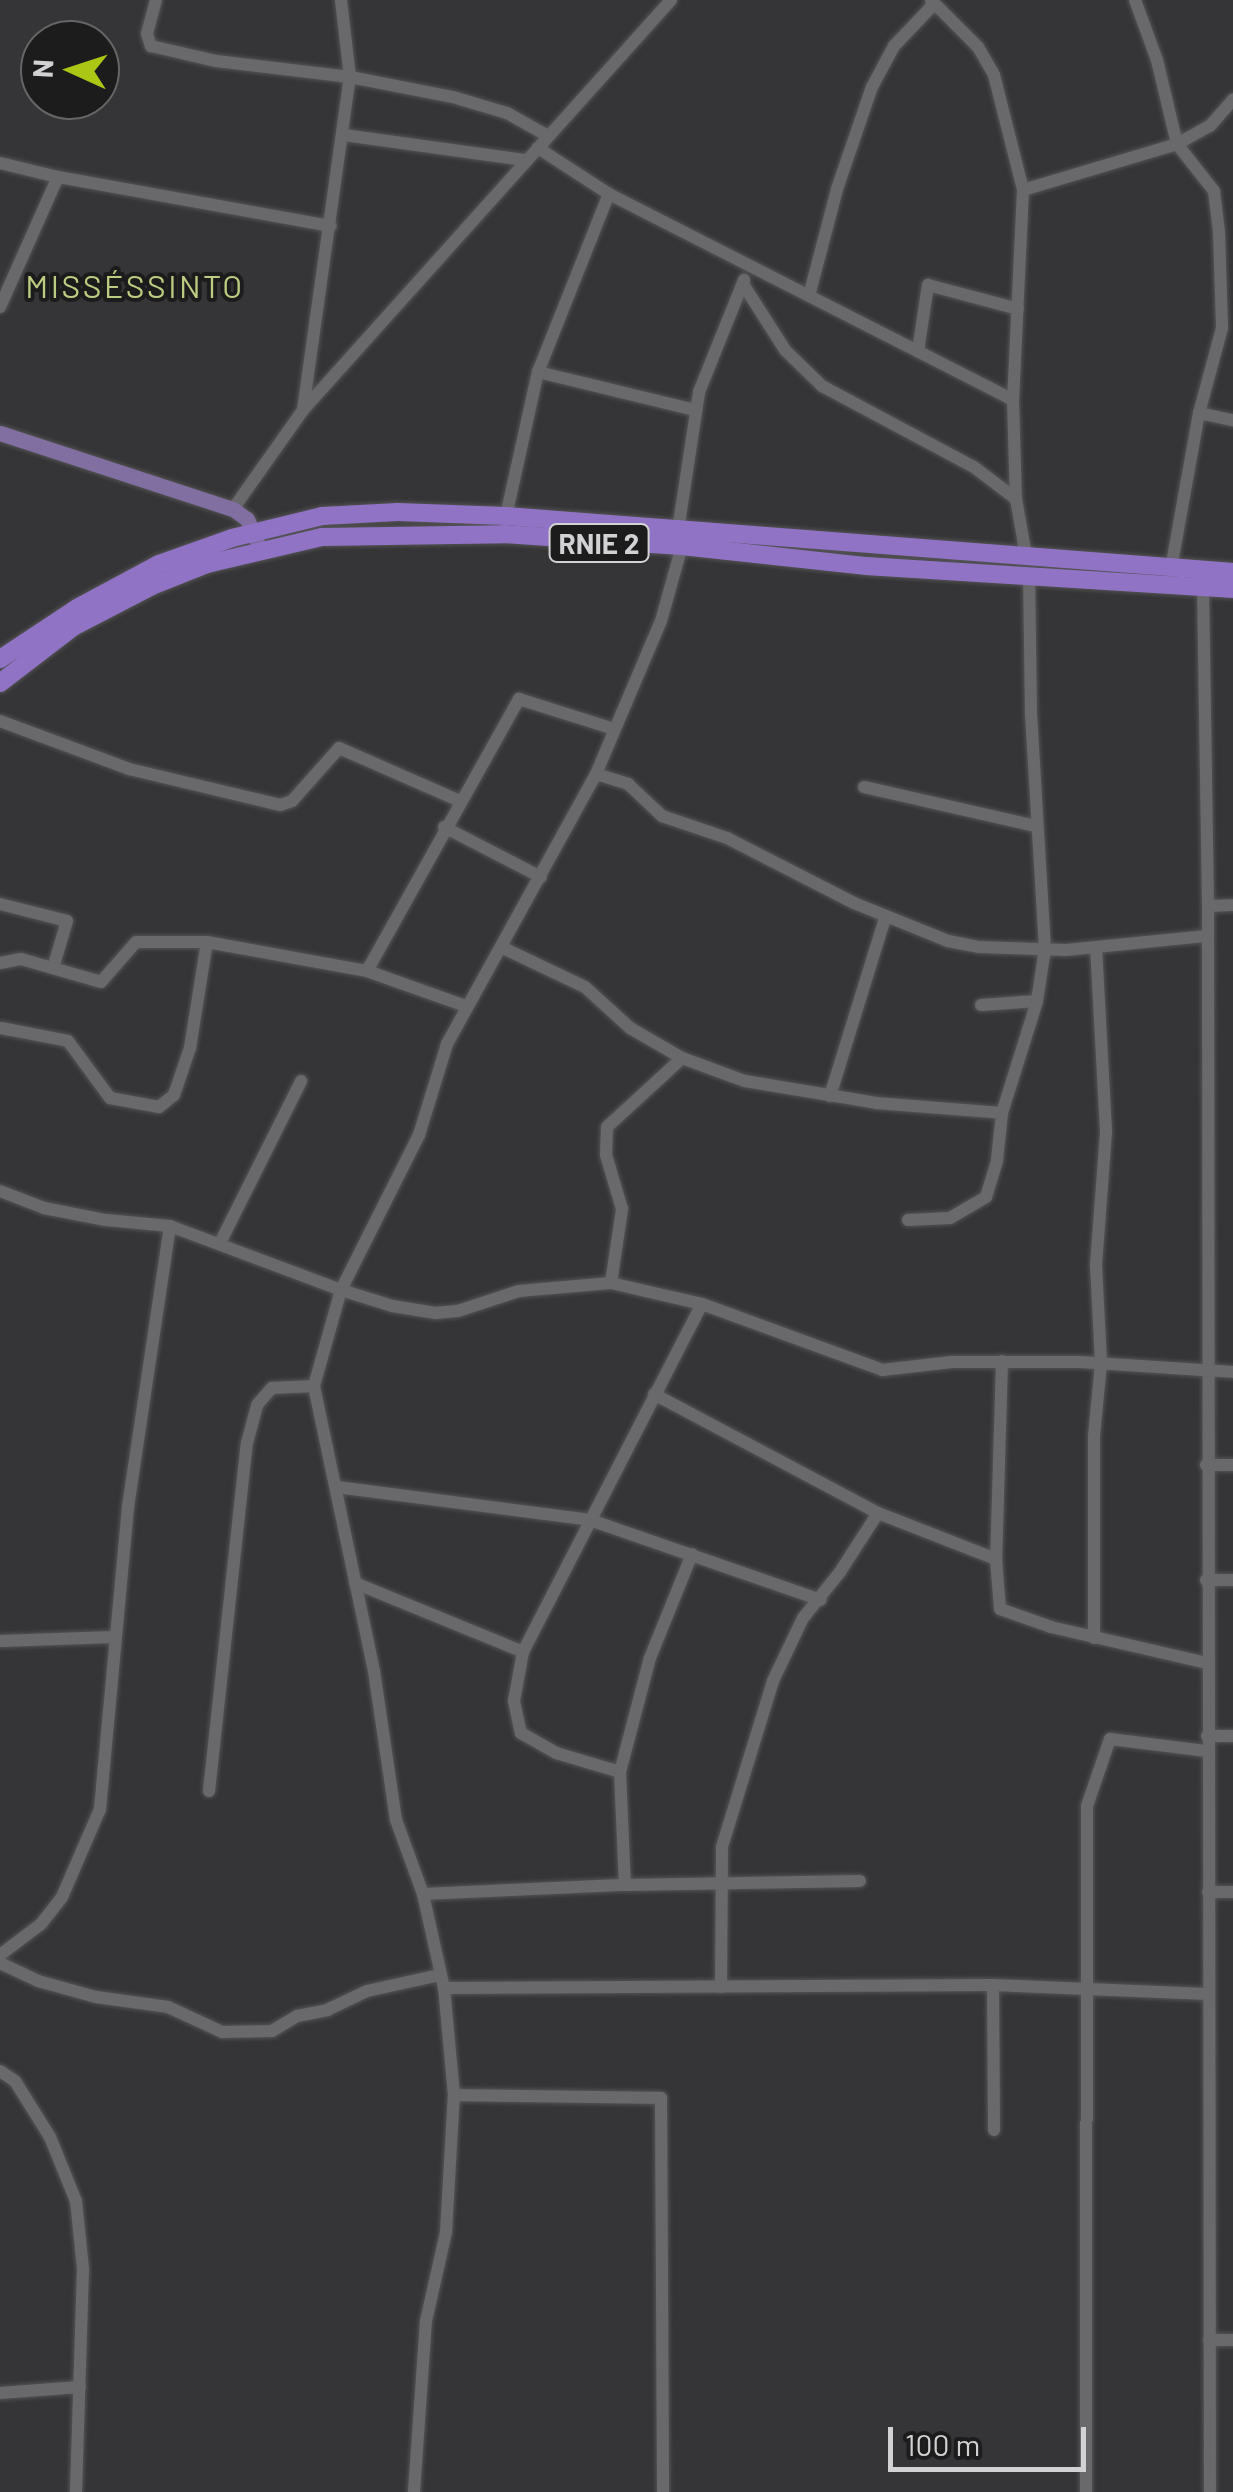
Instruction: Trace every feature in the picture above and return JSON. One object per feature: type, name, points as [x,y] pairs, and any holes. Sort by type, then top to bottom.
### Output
[{"type":"highway","name":"RNIE 2","points":[[0,683],[73,627],[152,586],[322,516],[398,512],[506,516],[867,566],[1233,590]]},
{"type":"highway","name":"RNIE 2","points":[[0,659],[77,608],[148,570],[257,541],[374,534],[680,538],[1026,555],[1233,572]]},
{"type":"main road","points":[[0,433],[233,509],[248,519],[257,541]]},
{"type":"street","points":[[156,0],[147,34],[152,46],[216,61],[350,77],[486,105],[548,136]]},
{"type":"street","points":[[303,410],[332,226],[350,77],[341,0]]},
{"type":"street","points":[[233,509],[303,410],[671,0]]},
{"type":"street","points":[[1135,0],[1158,60],[1177,144],[1214,191],[1228,328],[1199,413],[1171,568]]},
{"type":"street","points":[[808,296],[837,189],[872,87],[894,46],[932,2],[978,47],[994,75],[1023,190],[1013,400],[1016,499],[1026,555]]},
{"type":"street","points":[[1023,190],[1177,144],[1210,126],[1233,100]]},
{"type":"street","points":[[344,135],[524,160]]},
{"type":"street","points":[[538,148],[609,194],[1013,400]]},
{"type":"street","points":[[0,163],[332,226]]},
{"type":"street","points":[[0,308],[6,281],[58,177]]},
{"type":"street","points":[[506,516],[538,372],[609,194]]},
{"type":"street","points":[[414,2492],[425,2328],[446,2232],[454,2095],[442,1982],[423,1894],[396,1820],[374,1671],[314,1386],[342,1290],[420,1135],[447,1044],[596,774],[661,621],[680,538],[695,410],[708,364],[749,268]]},
{"type":"street","points":[[743,284],[785,350],[822,386],[974,468],[1016,499]]},
{"type":"street","points":[[918,351],[928,285],[1018,309]]},
{"type":"street","points":[[538,372],[695,410]]},
{"type":"street","points":[[1199,413],[1233,420]]},
{"type":"street","points":[[908,1220],[950,1218],[986,1197],[997,1160],[1002,1113],[1037,1000],[1045,948],[1036,826],[1030,576]]},
{"type":"street","points":[[1203,586],[1208,906],[1210,2492]]},
{"type":"street","points":[[367,971],[519,699],[614,729]]},
{"type":"street","points":[[0,721],[128,769],[280,805],[292,801],[340,748],[460,801]]},
{"type":"street","points":[[596,774],[628,784],[662,816],[726,838],[885,918],[948,942],[979,948],[1096,948],[1207,936]]},
{"type":"street","points":[[864,787],[1036,826]]},
{"type":"street","points":[[444,828],[540,877]]},
{"type":"street","points":[[0,904],[67,921],[52,968]]},
{"type":"street","points":[[1208,906],[1233,906]]},
{"type":"street","points":[[830,1096],[885,918]]},
{"type":"street","points":[[0,962],[10,958],[100,982],[136,942],[207,942],[367,971],[466,1006]]},
{"type":"street","points":[[0,1040],[1,1027],[68,1041],[110,1098],[159,1107],[174,1094],[190,1048],[207,942]]},
{"type":"street","points":[[501,947],[586,987],[630,1028],[682,1058],[745,1081],[830,1096],[1002,1113]]},
{"type":"street","points":[[1094,1638],[1094,1436],[1101,1363],[1096,1265],[1106,1097],[1096,948]]},
{"type":"street","points":[[981,1004],[1037,1000]]},
{"type":"street","points":[[611,1283],[622,1210],[606,1155],[607,1127],[682,1058]]},
{"type":"street","points":[[220,1241],[300,1081]]},
{"type":"street","points":[[0,1191],[44,1208],[106,1220],[170,1226],[220,1241],[342,1290],[392,1306],[435,1313],[458,1311],[519,1292],[611,1283],[702,1304],[882,1370],[1002,1361],[1233,1372]]},
{"type":"street","points":[[0,1955],[41,1924],[62,1896],[100,1809],[130,1491],[170,1226]]},
{"type":"street","points":[[620,1772],[556,1753],[522,1733],[514,1701],[523,1652],[702,1304]]},
{"type":"street","points":[[1002,1361],[996,1560],[1000,1609],[1094,1638],[1207,1663]]},
{"type":"street","points":[[209,1791],[247,1444],[257,1405],[272,1388],[314,1386]]},
{"type":"street","points":[[654,1394],[878,1513],[996,1560]]},
{"type":"street","points":[[1206,1465],[1233,1465]]},
{"type":"street","points":[[338,1487],[590,1520],[820,1600]]},
{"type":"street","points":[[722,1987],[721,1885],[728,1820],[782,1654],[878,1513]]},
{"type":"street","points":[[625,1885],[620,1772],[650,1658],[692,1554]]},
{"type":"street","points":[[1206,1580],[1233,1580]]},
{"type":"street","points":[[355,1583],[523,1652]]},
{"type":"street","points":[[0,1640],[114,1636]]},
{"type":"street","points":[[1086,2492],[1086,1815],[1106,1743],[1114,1738],[1207,1744],[1233,1736]]},
{"type":"street","points":[[423,1894],[860,1881]]},
{"type":"street","points":[[1208,1892],[1233,1892]]},
{"type":"street","points":[[0,1963],[38,1981],[96,1997],[168,2007],[222,2032],[272,2031],[297,2016],[330,2009],[367,1991],[442,1982],[722,1987],[993,1985],[1207,1994]]},
{"type":"street","points":[[993,1985],[994,2130]]},
{"type":"street","points":[[0,2071],[15,2081],[50,2137],[76,2201],[84,2268],[76,2492]]},
{"type":"street","points":[[454,2095],[661,2098],[663,2492]]},
{"type":"street","points":[[1209,2340],[1233,2340]]},
{"type":"street","points":[[0,2392],[80,2386]]},
{"type":"district","name":"MISSÉSSINTO","points":[[135,285]]}]
